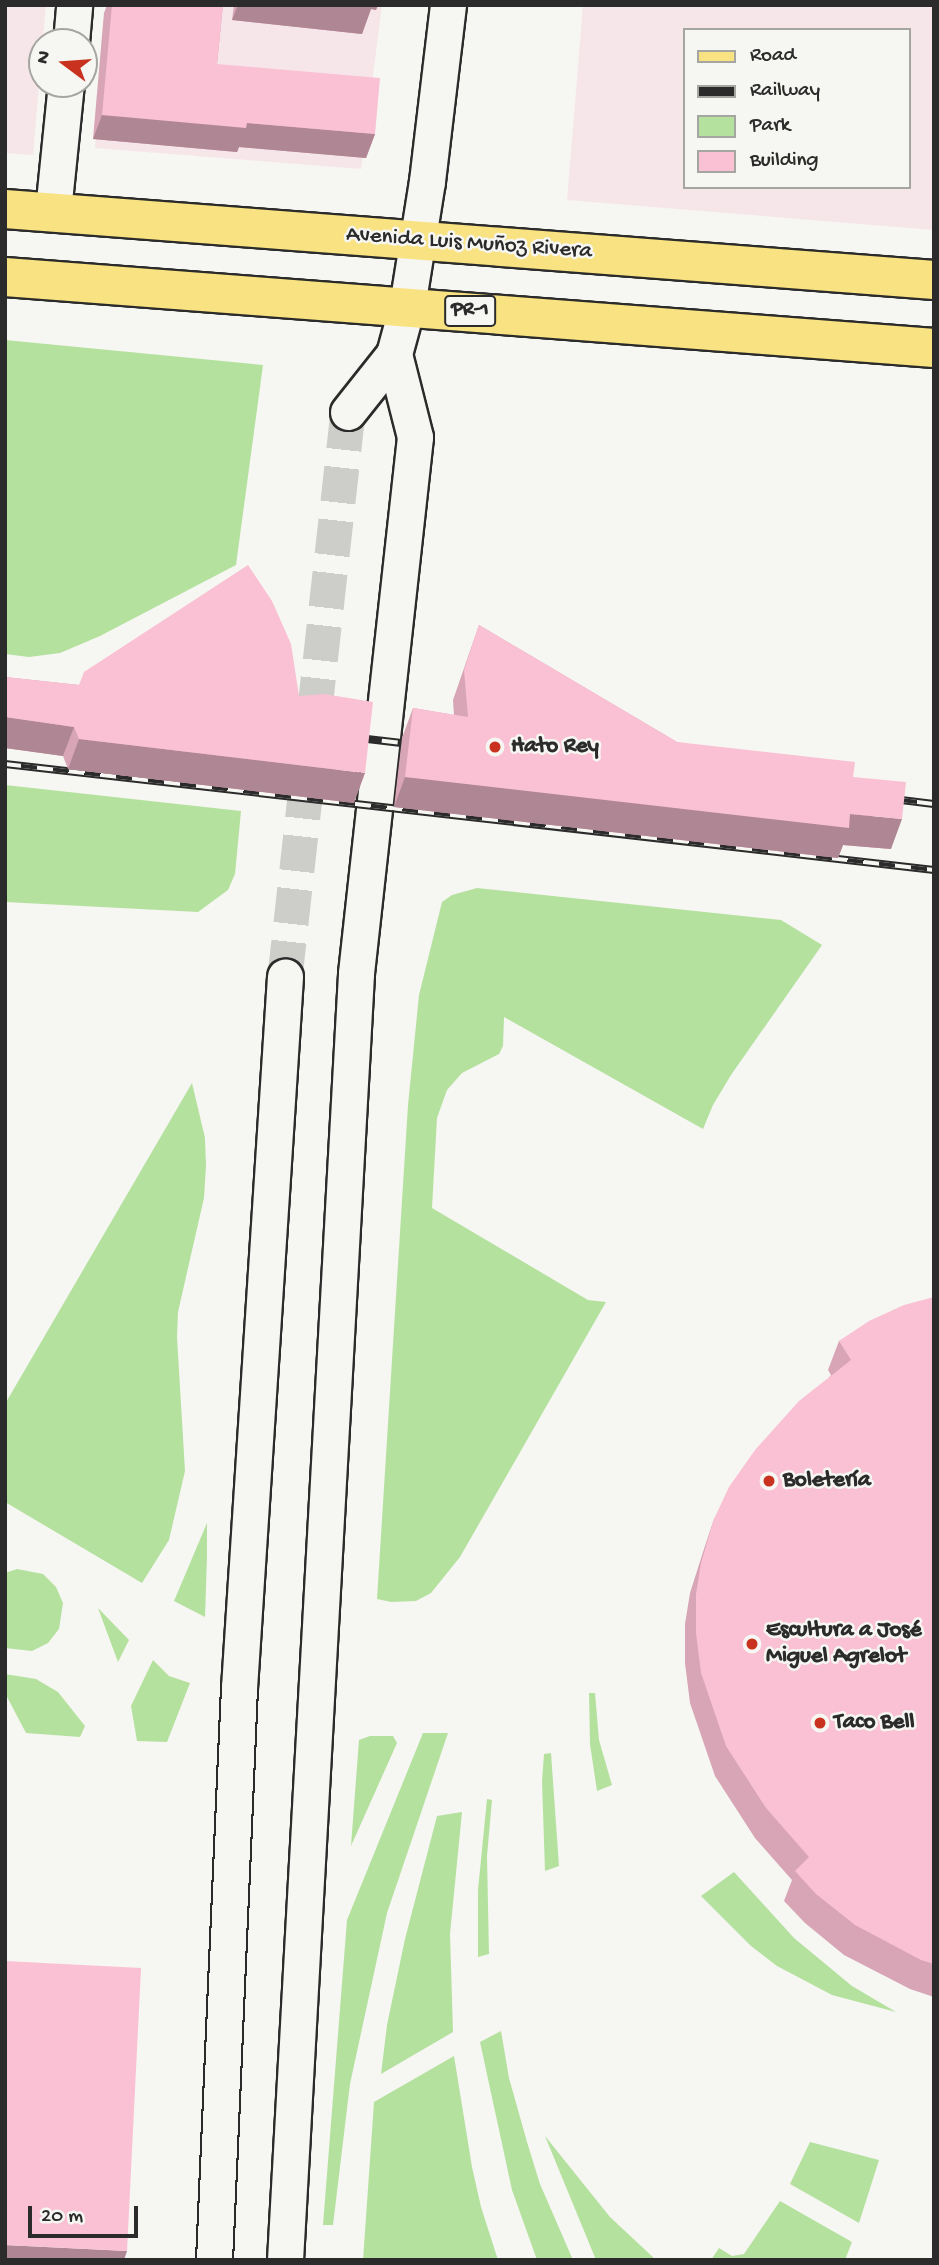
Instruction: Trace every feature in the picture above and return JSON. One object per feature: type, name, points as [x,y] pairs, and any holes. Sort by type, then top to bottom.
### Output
[{"type":"main road","name":"Avenida Luis Muñoz Rivera","points":[[5,209],[934,280]]},
{"type":"main road","name":"PR-1","points":[[5,277],[934,348]]},
{"type":"street","points":[[72,28],[74,5]]},
{"type":"street","points":[[348,412],[394,354],[407,306],[419,240],[448,5]]},
{"type":"street","points":[[53,211],[65,98]]},
{"type":"street","points":[[285,2260],[356,973],[415,437],[394,354]]},
{"type":"street","points":[[215,2260],[239,1688],[285,976]]},
{"type":"shaded area","points":[[5,5],[46,5],[44,28],[28,28],[28,98],[38,98],[33,155],[5,153]]},
{"type":"shaded area","points":[[108,5],[382,5],[361,169],[95,148]]},
{"type":"shaded area","points":[[583,5],[934,5],[934,230],[567,200]]},
{"type":"green space","points":[[5,340],[263,365],[236,565],[100,636],[60,653],[29,657],[5,654]]},
{"type":"green space","points":[[5,785],[241,811],[235,874],[228,890],[198,912],[5,902]]},
{"type":"green space","points":[[477,888],[781,920],[822,945],[731,1075],[713,1105],[703,1129],[504,1017],[503,1046],[499,1054],[462,1073],[447,1090],[437,1118],[432,1208],[588,1300],[606,1302],[460,1557],[431,1593],[416,1601],[391,1602],[377,1599],[408,1105],[419,995],[442,902],[452,895]]},
{"type":"green space","points":[[192,1083],[205,1138],[206,1166],[204,1198],[178,1312],[185,1471],[169,1540],[142,1583],[5,1502],[5,1404]]},
{"type":"green space","points":[[207,1523],[207,1556],[205,1617],[174,1601]]},
{"type":"green space","points":[[17,1569],[43,1574],[56,1587],[63,1603],[59,1629],[48,1643],[32,1651],[5,1648],[5,1573]]},
{"type":"green space","points":[[98,1608],[129,1640],[118,1662]]},
{"type":"green space","points":[[153,1660],[169,1676],[190,1683],[167,1742],[137,1741],[131,1706]]},
{"type":"green space","points":[[5,1674],[36,1679],[58,1692],[85,1726],[80,1737],[26,1733],[5,1693]]},
{"type":"green space","points":[[589,1693],[595,1693],[599,1740],[612,1785],[597,1791],[590,1744]]},
{"type":"green space","points":[[423,1733],[448,1733],[387,1913],[350,2084],[333,2225],[323,2225],[347,1920]]},
{"type":"green space","points":[[370,1736],[393,1736],[397,1743],[351,1846],[359,1740]]},
{"type":"green space","points":[[551,1753],[559,1866],[545,1871],[542,1781],[544,1754]]},
{"type":"green space","points":[[487,1799],[492,1800],[487,1856],[489,1954],[478,1957],[478,1890]]},
{"type":"green space","points":[[462,1812],[450,1934],[453,2032],[381,2074],[387,2025],[405,1939],[437,1816]]},
{"type":"green space","points":[[734,1872],[794,1938],[852,1986],[896,2012],[832,1995],[777,1966],[751,1946],[701,1896]]},
{"type":"green space","points":[[501,2031],[509,2078],[540,2184],[573,2260],[537,2260],[512,2190],[480,2042]]},
{"type":"green space","points":[[454,2056],[472,2167],[481,2207],[498,2260],[363,2260],[374,2102]]},
{"type":"green space","points":[[545,2136],[610,2217],[656,2260],[596,2260]]},
{"type":"green space","points":[[810,2142],[879,2160],[859,2223],[790,2184]]},
{"type":"green space","points":[[780,2201],[852,2242],[845,2260],[711,2260],[719,2248],[732,2256],[744,2254]]},
{"type":"building","points":[[112,5],[223,5],[217,64],[380,78],[375,134],[247,123],[246,128],[102,115]]},
{"type":"building","points":[[248,565],[272,601],[291,644],[299,696],[324,694],[373,702],[365,773],[79,739],[74,727],[5,717],[5,677],[79,685],[84,672]]},
{"type":"building","points":[[479,625],[677,742],[855,762],[853,777],[906,782],[902,819],[850,814],[849,828],[405,777],[413,708],[468,717],[464,670]]},
{"type":"building","points":[[934,1297],[934,1964],[921,1960],[855,1925],[816,1894],[795,1871],[809,1857],[766,1808],[726,1746],[701,1673],[696,1633],[696,1594],[701,1563],[714,1519],[729,1487],[755,1450],[799,1401],[851,1360],[839,1341],[869,1321],[904,1305]]},
{"type":"building","points":[[5,1961],[141,1968],[127,2251],[5,2245]]},
{"type":"tunnel","points":[[285,976],[348,412]]},
{"type":"railway","points":[[350,737],[419,745]]},
{"type":"railway","points":[[5,764],[934,870]]},
{"type":"railway","points":[[885,798],[934,804]]},
{"type":"place","name":"Hato Rey","points":[[495,747]]},
{"type":"place","name":"Boletería","points":[[769,1481]]},
{"type":"place","name":"Escultura a José Miguel Agrelot","points":[[752,1644]]},
{"type":"place","name":"Taco Bell","points":[[820,1723]]}]
